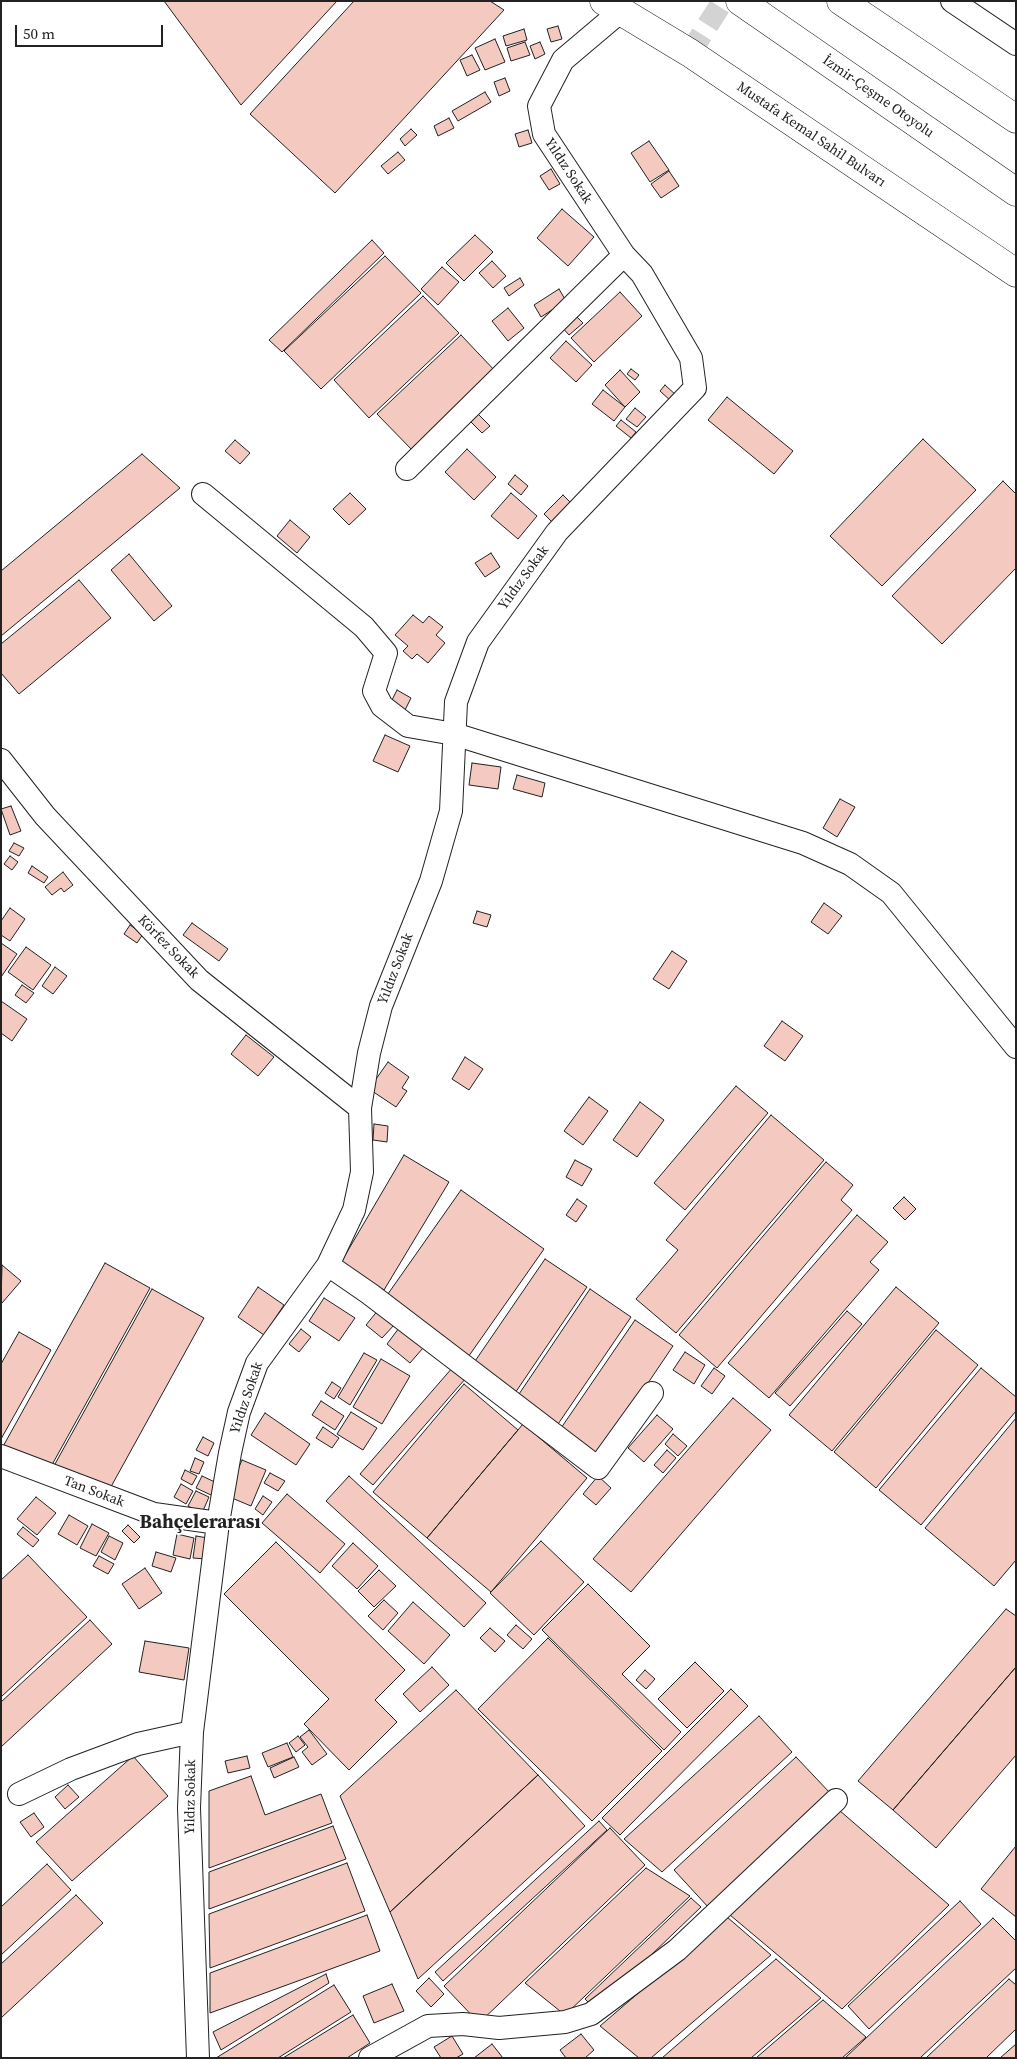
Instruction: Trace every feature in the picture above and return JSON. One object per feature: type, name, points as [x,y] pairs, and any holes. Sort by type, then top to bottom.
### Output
[{"type":"main road","points":[[722,1],[802,45]]},
{"type":"main road","name":"İzmir-Çeşme Otoyolu","points":[[740,1],[1016,192]]},
{"type":"main road","points":[[841,1],[1016,119]]},
{"type":"main road","name":"Mustafa Kemal Sahil Bulvarı","points":[[612,6],[690,53],[1016,273]]},
{"type":"street","points":[[952,1],[1016,44]]},
{"type":"street","name":"Yıldız Sokak","points":[[198,2058],[189,1808],[192,1732],[218,1523],[239,1412],[257,1363],[328,1265],[354,1210],[362,1172],[360,1108],[369,1053],[381,1006],[431,881],[451,811],[456,702],[478,642],[557,532],[695,388],[691,358],[642,274],[624,255],[544,134],[539,106],[562,60],[612,6]]},
{"type":"street","points":[[407,469],[624,255]]},
{"type":"street","points":[[203,494],[364,627],[386,653],[374,691],[382,706],[408,726],[454,734],[803,843],[850,864],[891,893],[1016,1047]]},
{"type":"street","name":"Körfez Sokak","points":[[1,760],[45,816],[199,980],[360,1108]]},
{"type":"street","points":[[328,1265],[370,1294],[598,1468],[652,1394]]},
{"type":"street","name":"Tan Sokak","points":[[1,1456],[154,1514],[218,1523]]},
{"type":"street","points":[[19,1794],[71,1770],[138,1744],[192,1732]]},
{"type":"street","points":[[370,2058],[428,2026],[463,2024],[499,2028],[565,2022],[591,2014],[677,1950],[836,1800]]},
{"type":"building","points":[[164,1],[337,1],[241,105]]},
{"type":"building","points":[[354,1],[490,1],[504,10],[335,193],[250,114]]},
{"type":"building","points":[[558,26],[562,39],[551,42],[547,29]]},
{"type":"building","points":[[524,29],[527,40],[506,46],[503,36]]},
{"type":"building","points":[[495,39],[505,62],[485,70],[475,48]]},
{"type":"building","points":[[525,42],[530,55],[511,61],[507,48]]},
{"type":"building","points":[[540,42],[545,54],[535,59],[530,46]]},
{"type":"building","points":[[472,55],[480,70],[467,76],[460,60]]},
{"type":"building","points":[[505,78],[510,91],[499,96],[494,82]]},
{"type":"building","points":[[485,92],[491,102],[458,121],[452,111]]},
{"type":"building","points":[[449,118],[454,128],[438,136],[434,126]]},
{"type":"building","points":[[411,129],[417,135],[405,146],[400,139]]},
{"type":"building","points":[[528,130],[532,143],[519,147],[515,134]]},
{"type":"building","points":[[649,141],[669,170],[650,182],[631,153]]},
{"type":"building","points":[[398,152],[405,160],[388,174],[381,166]]},
{"type":"building","points":[[551,169],[560,184],[549,190],[540,176]]},
{"type":"building","points":[[669,171],[679,186],[661,198],[651,184]]},
{"type":"building","points":[[562,209],[594,237],[568,266],[537,238]]},
{"type":"building","points":[[475,235],[493,252],[464,281],[446,263]]},
{"type":"building","points":[[372,240],[384,253],[282,352],[269,340]]},
{"type":"building","points":[[385,256],[421,293],[321,389],[284,351]]},
{"type":"building","points":[[492,261],[506,276],[493,288],[479,273]]},
{"type":"building","points":[[442,267],[459,282],[438,305],[421,289]]},
{"type":"building","points":[[520,278],[524,285],[509,296],[504,288]]},
{"type":"building","points":[[559,289],[566,301],[541,317],[534,305]]},
{"type":"building","points":[[620,292],[642,316],[594,362],[571,338]]},
{"type":"building","points":[[423,296],[459,333],[369,418],[334,380]]},
{"type":"building","points":[[508,308],[524,328],[508,341],[492,321]]},
{"type":"building","points":[[574,314],[583,323],[569,335],[561,326]]},
{"type":"building","points":[[461,335],[497,373],[414,452],[377,414]]},
{"type":"building","points":[[566,341],[592,365],[576,382],[550,358]]},
{"type":"building","points":[[631,369],[639,375],[635,380],[627,374]]},
{"type":"building","points":[[620,370],[640,392],[625,407],[605,385]]},
{"type":"building","points":[[665,385],[677,396],[672,402],[660,391]]},
{"type":"building","points":[[603,390],[625,407],[614,421],[592,404]]},
{"type":"building","points":[[727,397],[793,451],[774,474],[708,420]]},
{"type":"building","points":[[635,408],[646,417],[637,427],[626,419]]},
{"type":"building","points":[[478,414],[490,426],[482,433],[471,422]]},
{"type":"building","points":[[621,420],[636,432],[631,438],[616,426]]},
{"type":"building","points":[[923,439],[976,490],[882,586],[830,536]]},
{"type":"building","points":[[235,440],[250,453],[240,464],[225,451]]},
{"type":"building","points":[[467,449],[496,477],[474,500],[445,472]]},
{"type":"building","points":[[142,454],[180,488],[1,636],[1,571]]},
{"type":"building","points":[[515,475],[528,486],[521,495],[508,484]]},
{"type":"building","points":[[1003,481],[1016,494],[1016,568],[942,644],[892,596]]},
{"type":"building","points":[[350,493],[366,509],[349,525],[333,509]]},
{"type":"building","points":[[511,493],[537,516],[518,539],[491,516]]},
{"type":"building","points":[[563,495],[573,505],[554,524],[544,514]]},
{"type":"building","points":[[290,520],[310,537],[297,553],[277,536]]},
{"type":"building","points":[[491,553],[500,567],[485,577],[475,563]]},
{"type":"building","points":[[129,554],[172,606],[154,621],[111,570]]},
{"type":"building","points":[[79,580],[111,618],[19,694],[1,673],[1,644]]},
{"type":"building","points":[[413,615],[423,623],[429,616],[443,627],[436,635],[445,643],[428,663],[417,654],[412,659],[403,651],[408,646],[395,635]]},
{"type":"building","points":[[397,690],[411,698],[403,714],[389,706]]},
{"type":"building","points":[[385,735],[410,746],[398,772],[373,761]]},
{"type":"building","points":[[472,763],[501,767],[498,789],[469,785]]},
{"type":"building","points":[[517,775],[545,783],[542,797],[513,789]]},
{"type":"building","points":[[840,799],[855,807],[837,837],[823,828]]},
{"type":"building","points":[[11,806],[21,831],[10,835],[1,809]]},
{"type":"building","points":[[14,843],[24,848],[19,856],[9,851]]},
{"type":"building","points":[[10,856],[18,862],[12,870],[4,864]]},
{"type":"building","points":[[32,866],[48,877],[44,883],[28,873]]},
{"type":"building","points":[[63,872],[73,885],[64,892],[61,888],[52,895],[45,887]]},
{"type":"building","points":[[824,903],[842,916],[828,934],[811,922]]},
{"type":"building","points":[[10,908],[25,919],[10,941],[1,935],[1,921]]},
{"type":"building","points":[[477,911],[491,915],[487,927],[473,923]]},
{"type":"building","points":[[192,923],[228,949],[219,961],[183,935]]},
{"type":"building","points":[[130,925],[143,934],[137,943],[124,934]]},
{"type":"building","points":[[1,943],[17,954],[1,977]]},
{"type":"building","points":[[26,947],[51,965],[33,990],[8,972]]},
{"type":"building","points":[[672,951],[687,961],[669,989],[653,979]]},
{"type":"building","points":[[55,967],[67,976],[53,994],[42,986]]},
{"type":"building","points":[[22,985],[34,993],[26,1003],[15,995]]},
{"type":"building","points":[[1,1001],[27,1019],[12,1041],[1,1033]]},
{"type":"building","points":[[782,1021],[803,1036],[785,1061],[764,1046]]},
{"type":"building","points":[[246,1035],[274,1057],[258,1076],[231,1054]]},
{"type":"building","points":[[465,1057],[483,1069],[469,1090],[452,1079]]},
{"type":"building","points":[[388,1062],[409,1077],[402,1088],[407,1091],[396,1107],[369,1089]]},
{"type":"building","points":[[736,1086],[768,1113],[685,1210],[654,1183]]},
{"type":"building","points":[[589,1097],[608,1111],[583,1145],[564,1131]]},
{"type":"building","points":[[640,1102],[664,1120],[637,1157],[613,1140]]},
{"type":"building","points":[[771,1115],[824,1160],[676,1333],[636,1299],[678,1250],[666,1240]]},
{"type":"building","points":[[374,1124],[388,1126],[387,1142],[373,1140]]},
{"type":"building","points":[[404,1155],[449,1182],[384,1290],[340,1264]]},
{"type":"building","points":[[575,1160],[592,1169],[582,1186],[566,1177]]},
{"type":"building","points":[[826,1162],[853,1185],[841,1200],[852,1210],[717,1368],[679,1335]]},
{"type":"building","points":[[461,1190],[544,1249],[466,1360],[383,1301]]},
{"type":"building","points":[[904,1197],[916,1209],[905,1220],[893,1208]]},
{"type":"building","points":[[577,1199],[587,1206],[576,1222],[566,1215]]},
{"type":"building","points":[[857,1215],[888,1242],[870,1262],[879,1270],[769,1398],[728,1363]]},
{"type":"building","points":[[545,1259],[587,1287],[513,1396],[471,1367]]},
{"type":"building","points":[[105,1263],[150,1288],[48,1472],[1,1450]]},
{"type":"building","points":[[2,1265],[21,1281],[2,1303],[1,1302]]},
{"type":"building","points":[[258,1287],[284,1305],[264,1335],[238,1317]]},
{"type":"building","points":[[896,1287],[939,1323],[832,1451],[789,1415]]},
{"type":"building","points":[[152,1289],[204,1318],[107,1494],[50,1473]]},
{"type":"building","points":[[590,1289],[631,1317],[556,1427],[515,1400]]},
{"type":"building","points":[[324,1298],[355,1318],[339,1341],[309,1321]]},
{"type":"building","points":[[379,1309],[396,1323],[382,1338],[366,1325]]},
{"type":"building","points":[[847,1311],[862,1324],[790,1406],[775,1393]]},
{"type":"building","points":[[635,1320],[673,1346],[598,1457],[559,1431]]},
{"type":"building","points":[[399,1328],[423,1348],[410,1363],[387,1344]]},
{"type":"building","points":[[301,1329],[311,1337],[299,1352],[289,1344]]},
{"type":"building","points":[[936,1330],[978,1365],[876,1488],[834,1452]]},
{"type":"building","points":[[19,1332],[51,1350],[1,1439],[1,1364]]},
{"type":"building","points":[[685,1352],[705,1365],[694,1384],[673,1370]]},
{"type":"building","points":[[364,1353],[377,1360],[350,1405],[338,1397]]},
{"type":"building","points":[[381,1359],[410,1376],[382,1424],[353,1407]]},
{"type":"building","points":[[453,1367],[466,1378],[373,1485],[360,1474]]},
{"type":"building","points":[[714,1368],[725,1376],[712,1394],[701,1386]]},
{"type":"building","points":[[981,1368],[1016,1397],[1016,1411],[921,1525],[879,1490]]},
{"type":"building","points":[[332,1382],[341,1388],[334,1399],[325,1393]]},
{"type":"building","points":[[464,1384],[518,1430],[427,1538],[373,1492]]},
{"type":"building","points":[[733,1398],[771,1430],[631,1592],[593,1559]]},
{"type":"building","points":[[321,1401],[344,1416],[335,1430],[312,1415]]},
{"type":"building","points":[[351,1412],[377,1428],[363,1450],[337,1434]]},
{"type":"building","points":[[265,1413],[310,1444],[296,1465],[251,1435]]},
{"type":"building","points":[[657,1415],[673,1429],[644,1462],[628,1448]]},
{"type":"building","points":[[1016,1418],[1016,1560],[994,1586],[925,1528]]},
{"type":"building","points":[[523,1424],[587,1478],[491,1592],[427,1538]]},
{"type":"building","points":[[323,1427],[339,1438],[332,1448],[316,1438]]},
{"type":"building","points":[[673,1434],[687,1446],[678,1456],[665,1444]]},
{"type":"building","points":[[203,1437],[214,1443],[208,1456],[196,1450]]},
{"type":"building","points":[[667,1450],[676,1458],[663,1473],[654,1465]]},
{"type":"building","points":[[195,1458],[204,1462],[199,1474],[190,1471]]},
{"type":"building","points":[[242,1460],[266,1470],[251,1506],[227,1496]]},
{"type":"building","points":[[185,1470],[197,1476],[192,1485],[181,1479]]},
{"type":"building","points":[[270,1473],[285,1481],[278,1491],[264,1483]]},
{"type":"building","points":[[202,1476],[217,1483],[211,1495],[196,1488]]},
{"type":"building","points":[[349,1476],[486,1603],[464,1627],[326,1501]]},
{"type":"building","points":[[598,1476],[611,1488],[596,1505],[583,1494]]},
{"type":"building","points":[[181,1484],[193,1491],[186,1504],[174,1497]]},
{"type":"building","points":[[196,1491],[209,1497],[202,1513],[188,1506]]},
{"type":"building","points":[[287,1494],[345,1544],[320,1573],[262,1523]]},
{"type":"building","points":[[263,1496],[272,1502],[263,1515],[255,1509]]},
{"type":"building","points":[[36,1497],[56,1513],[37,1535],[17,1519]]},
{"type":"building","points":[[69,1515],[88,1526],[77,1545],[58,1534]]},
{"type":"building","points":[[92,1524],[109,1533],[96,1556],[80,1548]]},
{"type":"building","points":[[128,1525],[140,1537],[134,1543],[122,1531]]},
{"type":"building","points":[[23,1527],[39,1540],[33,1547],[17,1534]]},
{"type":"building","points":[[177,1534],[194,1538],[190,1559],[173,1555]]},
{"type":"building","points":[[109,1536],[123,1543],[115,1560],[101,1552]]},
{"type":"building","points":[[196,1536],[208,1538],[206,1559],[193,1558]]},
{"type":"building","points":[[541,1541],[584,1582],[534,1635],[490,1593]]},
{"type":"building","points":[[276,1542],[405,1670],[375,1700],[397,1722],[349,1770],[304,1724],[329,1699],[224,1594]]},
{"type":"building","points":[[353,1543],[378,1566],[357,1589],[332,1566]]},
{"type":"building","points":[[156,1552],[176,1558],[171,1572],[152,1566]]},
{"type":"building","points":[[28,1555],[87,1617],[1,1697],[1,1580]]},
{"type":"building","points":[[99,1556],[114,1564],[108,1574],[93,1566]]},
{"type":"building","points":[[145,1568],[162,1593],[139,1609],[122,1584]]},
{"type":"building","points":[[379,1570],[396,1586],[374,1607],[358,1591]]},
{"type":"building","points":[[588,1584],[650,1646],[622,1674],[681,1732],[664,1750],[542,1630]]},
{"type":"building","points":[[384,1600],[398,1613],[383,1630],[368,1616]]},
{"type":"building","points":[[413,1602],[450,1635],[424,1664],[388,1631]]},
{"type":"building","points":[[1006,1609],[1016,1616],[1016,1667],[893,1810],[858,1781]]},
{"type":"building","points":[[90,1620],[112,1644],[1,1747],[1,1702]]},
{"type":"building","points":[[516,1625],[532,1639],[523,1649],[507,1635]]},
{"type":"building","points":[[490,1628],[505,1641],[495,1652],[480,1638]]},
{"type":"building","points":[[548,1638],[662,1751],[592,1821],[478,1709]]},
{"type":"building","points":[[145,1641],[189,1648],[184,1680],[139,1672]]},
{"type":"building","points":[[695,1662],[724,1691],[687,1728],[658,1699]]},
{"type":"building","points":[[432,1667],[449,1685],[420,1712],[403,1694]]},
{"type":"building","points":[[1016,1667],[1016,1755],[936,1848],[893,1810]]},
{"type":"building","points":[[645,1670],[655,1679],[646,1689],[636,1680]]},
{"type":"building","points":[[731,1689],[748,1706],[620,1835],[602,1818]]},
{"type":"building","points":[[456,1690],[538,1775],[390,1912],[340,1796]]},
{"type":"building","points":[[759,1716],[792,1752],[662,1872],[624,1839]]},
{"type":"building","points":[[309,1730],[327,1754],[312,1765],[302,1752],[308,1747],[300,1737]]},
{"type":"building","points":[[298,1736],[305,1745],[296,1752],[289,1743]]},
{"type":"building","points":[[287,1743],[293,1757],[268,1767],[262,1753]]},
{"type":"building","points":[[133,1756],[168,1796],[72,1881],[36,1842]]},
{"type":"building","points":[[247,1756],[250,1768],[228,1773],[225,1761]]},
{"type":"building","points":[[294,1757],[299,1767],[274,1778],[270,1768]]},
{"type":"building","points":[[796,1757],[831,1794],[709,1908],[674,1870]]},
{"type":"building","points":[[538,1775],[585,1826],[418,1979],[390,1912]]},
{"type":"building","points":[[251,1776],[265,1815],[321,1794],[332,1823],[209,1868],[209,1791]]},
{"type":"building","points":[[68,1785],[79,1797],[65,1809],[55,1797]]},
{"type":"building","points":[[839,1810],[949,1905],[842,2009],[730,1915]]},
{"type":"building","points":[[34,1813],[44,1827],[31,1837],[20,1822]]},
{"type":"building","points":[[599,1821],[607,1830],[443,1981],[435,1972]]},
{"type":"building","points":[[333,1826],[346,1859],[209,1909],[209,1872]]},
{"type":"building","points":[[610,1828],[645,1865],[479,2023],[444,1986]]},
{"type":"building","points":[[1016,1846],[1016,1917],[981,1889]]},
{"type":"building","points":[[347,1863],[365,1911],[210,1968],[209,1914]]},
{"type":"building","points":[[47,1864],[71,1890],[1,1955],[1,1907]]},
{"type":"building","points":[[646,1868],[690,1896],[565,2015],[525,1983]]},
{"type":"building","points":[[76,1895],[103,1923],[1,2018],[1,1964]]},
{"type":"building","points":[[691,1898],[701,1907],[595,2009],[585,1999]]},
{"type":"building","points":[[960,1901],[981,1924],[869,2029],[848,2006]]},
{"type":"building","points":[[367,1915],[380,1951],[210,2013],[210,1973]]},
{"type":"building","points":[[727,1917],[771,1955],[651,2058],[639,2058],[600,2026]]},
{"type":"building","points":[[993,1918],[1016,1941],[1016,1968],[920,2058],[845,2058]]},
{"type":"building","points":[[776,1959],[821,1998],[751,2058],[662,2058]]},
{"type":"building","points":[[326,1974],[329,1983],[221,2050],[213,2032]]},
{"type":"building","points":[[429,1978],[444,1994],[431,2007],[416,1991]]},
{"type":"building","points":[[1009,1979],[1016,1985],[1016,2029],[986,2058],[926,2058]]},
{"type":"building","points":[[392,1984],[404,2011],[374,2023],[363,1996]]},
{"type":"building","points":[[334,1985],[351,2012],[278,2058],[216,2058]]},
{"type":"building","points":[[823,2000],[866,2037],[842,2058],[756,2058]]},
{"type":"building","points":[[353,2015],[370,2043],[347,2058],[283,2058]]},
{"type":"building","points":[[581,2034],[594,2050],[585,2058],[566,2058],[560,2050]]},
{"type":"building","points":[[452,2036],[463,2054],[456,2058],[441,2058],[434,2047]]},
{"type":"building","points":[[492,2044],[503,2058],[474,2058]]},
{"type":"building","points":[[1016,2044],[1016,2058],[1000,2058]]},
{"type":"tunnel","points":[[690,53],[723,1]]},
{"type":"district","name":"Bahçelerarası","points":[[200,1523]]}]
